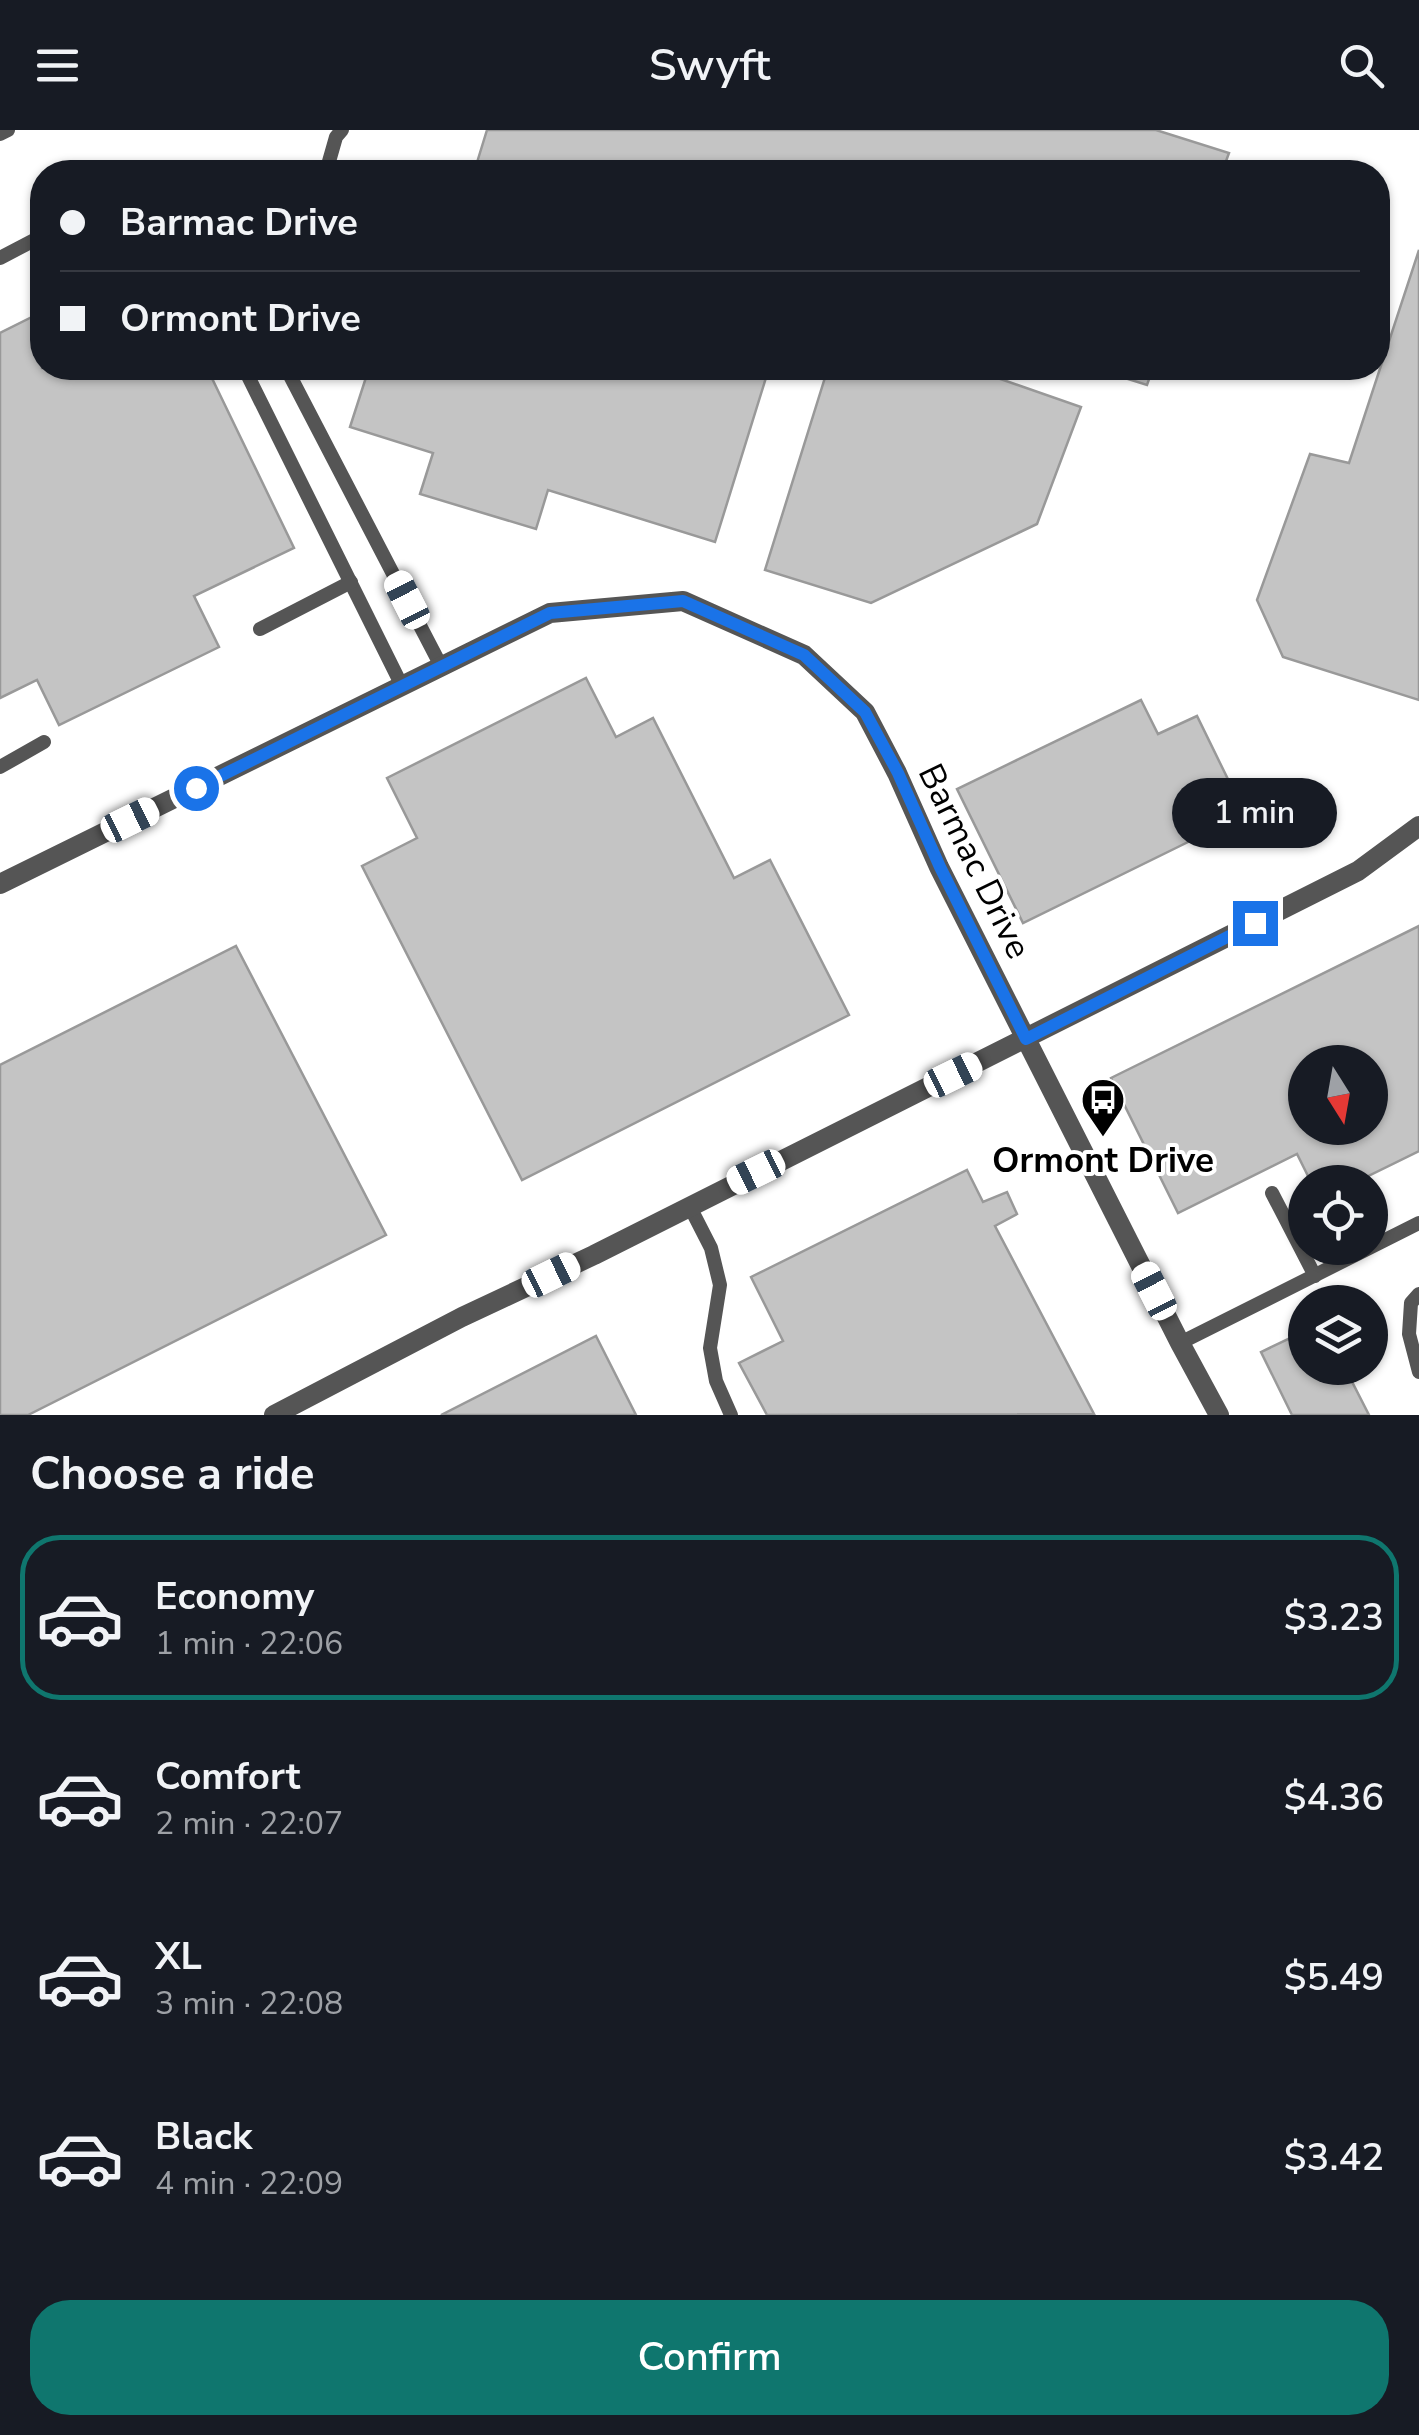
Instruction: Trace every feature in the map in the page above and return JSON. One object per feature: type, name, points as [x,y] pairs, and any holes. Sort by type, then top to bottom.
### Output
[{"type":"street","name":"Barmac Drive","points":[[0,884],[550,613],[683,601],[804,655],[865,712],[1026,1039],[1219,1415]]},
{"type":"street","points":[[274,1415],[462,1316],[1358,871],[1419,826]]},
{"type":"lane","points":[[0,134],[8,130]]},
{"type":"lane","points":[[329,160],[342,130]]},
{"type":"lane","points":[[0,258],[30,242]]},
{"type":"lane","points":[[250,380],[402,686]]},
{"type":"lane","points":[[292,380],[442,666]]},
{"type":"lane","points":[[260,629],[351,582]]},
{"type":"lane","points":[[0,767],[44,742]]},
{"type":"lane","points":[[1272,1194],[1315,1276]]},
{"type":"lane","points":[[690,1205],[711,1248],[720,1285],[710,1348],[716,1381],[731,1415]]},
{"type":"lane","points":[[1180,1343],[1419,1223]]},
{"type":"lane","points":[[1419,1294],[1411,1303],[1409,1334],[1419,1372]]},
{"type":"building","points":[[487,130],[1156,130],[1229,153],[1226,160],[478,160]]},
{"type":"building","points":[[1419,250],[1419,700],[1283,657],[1257,600],[1310,454],[1349,463],[1376,380],[1390,380],[1390,338]]},
{"type":"building","points":[[30,318],[30,380],[213,380],[294,548],[194,596],[219,647],[59,725],[37,680],[0,698],[0,333]]},
{"type":"building","points":[[365,380],[765,380],[715,542],[548,490],[536,529],[420,494],[433,453],[350,427]]},
{"type":"building","points":[[824,380],[1003,380],[1081,407],[1037,524],[871,603],[765,570]]},
{"type":"building","points":[[586,678],[616,737],[653,718],[734,878],[770,860],[849,1015],[522,1180],[362,866],[417,838],[387,778]]},
{"type":"building","points":[[1141,700],[1158,734],[1197,716],[1245,814],[1023,923],[957,789]]},
{"type":"building","points":[[1419,926],[1419,1151],[1388,1166],[1302,1165],[1297,1154],[1178,1213],[1111,1078]]},
{"type":"building","points":[[236,946],[386,1235],[28,1415],[0,1415],[0,1065]]},
{"type":"building","points":[[967,1170],[983,1202],[1007,1192],[1017,1214],[995,1226],[1094,1414],[767,1415],[739,1363],[783,1341],[751,1277]]},
{"type":"building","points":[[596,1336],[636,1415],[441,1415]]},
{"type":"building","points":[[1288,1339],[1288,1385],[1354,1385],[1369,1415],[1292,1415],[1261,1352]]},
{"type":"place","name":"Ormont Drive","points":[[1103,1138]]},
{"type":"route","points":[[196,788],[550,613],[683,601],[804,655],[865,712],[1026,1039],[1255,923]]}]
